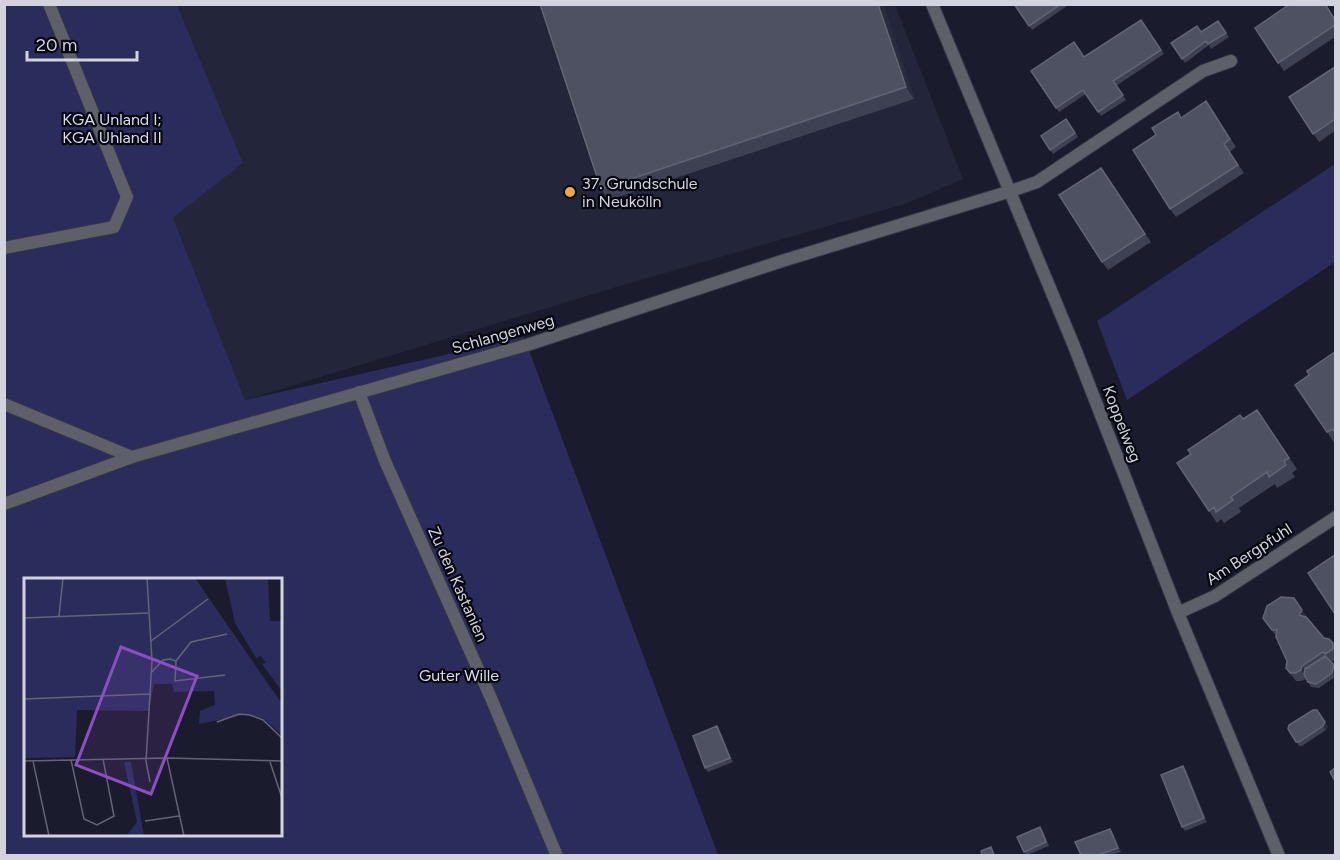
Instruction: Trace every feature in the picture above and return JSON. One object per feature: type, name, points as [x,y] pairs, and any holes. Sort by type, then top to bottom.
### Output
[{"type":"street","points":[[4,248],[114,227],[127,197],[49,4]]},
{"type":"street","name":"Koppelweg","points":[[932,4],[1011,191],[1178,613],[1279,855]]},
{"type":"street","name":"Schlangenweg","points":[[4,504],[132,457],[527,345],[782,261],[1037,182],[1203,71],[1231,61]]},
{"type":"street","name":"Zu den Kastanien","points":[[359,392],[385,461],[491,698],[557,855]]},
{"type":"street","points":[[4,404],[132,457]]},
{"type":"street","name":"Am Bergpfuhl","points":[[1178,613],[1215,596],[1335,517]]},
{"type":"shaded area","name":"37. Grundschule in Neukölln","points":[[177,5],[895,5],[963,179],[905,204],[616,287],[245,400],[173,218],[243,163]]},
{"type":"green space","name":"Guter Wille","points":[[5,5],[177,5],[243,163],[173,218],[245,400],[524,337],[718,855],[5,856]]},
{"type":"green space","points":[[1335,164],[1335,262],[1127,400],[1097,321]]},
{"type":"building","points":[[540,4],[878,4],[906,87],[601,189]]},
{"type":"building","points":[[1014,4],[1061,4],[1029,26]]},
{"type":"building","points":[[1290,4],[1325,4],[1335,20],[1335,25],[1278,63],[1255,28]]},
{"type":"building","points":[[1141,20],[1161,50],[1113,81],[1123,95],[1098,112],[1083,90],[1056,108],[1031,71],[1074,42],[1084,57]]},
{"type":"building","points":[[1218,21],[1226,33],[1208,44],[1206,41],[1182,59],[1171,43],[1197,26],[1201,32]]},
{"type":"building","points":[[1335,67],[1335,119],[1313,134],[1289,97]]},
{"type":"building","points":[[1206,101],[1230,139],[1224,144],[1238,165],[1170,209],[1133,150],[1156,135],[1152,128],[1178,112],[1181,118]]},
{"type":"building","points":[[1066,119],[1075,133],[1050,150],[1041,136]]},
{"type":"building","points":[[1101,168],[1145,234],[1102,262],[1059,195]]},
{"type":"building","points":[[1335,352],[1335,433],[1333,429],[1327,432],[1295,385],[1309,375],[1307,371]]},
{"type":"building","points":[[1257,410],[1289,458],[1284,461],[1286,465],[1269,477],[1267,472],[1231,497],[1233,500],[1216,512],[1214,507],[1209,511],[1177,463],[1191,454],[1188,450],[1240,415],[1243,419]]},
{"type":"building","points":[[1335,555],[1335,614],[1308,573]]},
{"type":"building","points":[[1281,597],[1294,598],[1302,610],[1299,615],[1306,617],[1324,638],[1333,643],[1333,649],[1325,654],[1323,652],[1295,673],[1290,673],[1286,668],[1287,661],[1276,637],[1277,630],[1272,630],[1263,618],[1267,606]]},
{"type":"building","points":[[1325,656],[1334,665],[1332,673],[1316,684],[1308,682],[1304,674],[1305,669]]},
{"type":"building","points":[[1313,710],[1317,710],[1325,722],[1323,726],[1296,742],[1288,729],[1289,725]]},
{"type":"building","points":[[717,726],[730,758],[705,768],[693,736]]},
{"type":"building","points":[[1183,766],[1204,818],[1182,827],[1161,775]]},
{"type":"building","points":[[1335,768],[1335,781],[1330,772]]},
{"type":"building","points":[[1040,827],[1046,842],[1024,852],[1017,837]]},
{"type":"building","points":[[1110,829],[1118,848],[1098,855],[1081,855],[1075,842]]},
{"type":"building","points":[[991,847],[994,855],[982,855],[981,851]]},
{"type":"place","name":"37. Grundschule in Neukölln","points":[[570,192]]},
{"type":"park label","name":"KGA Unland I; KGA Uhland II","points":[[112,128]]}]
